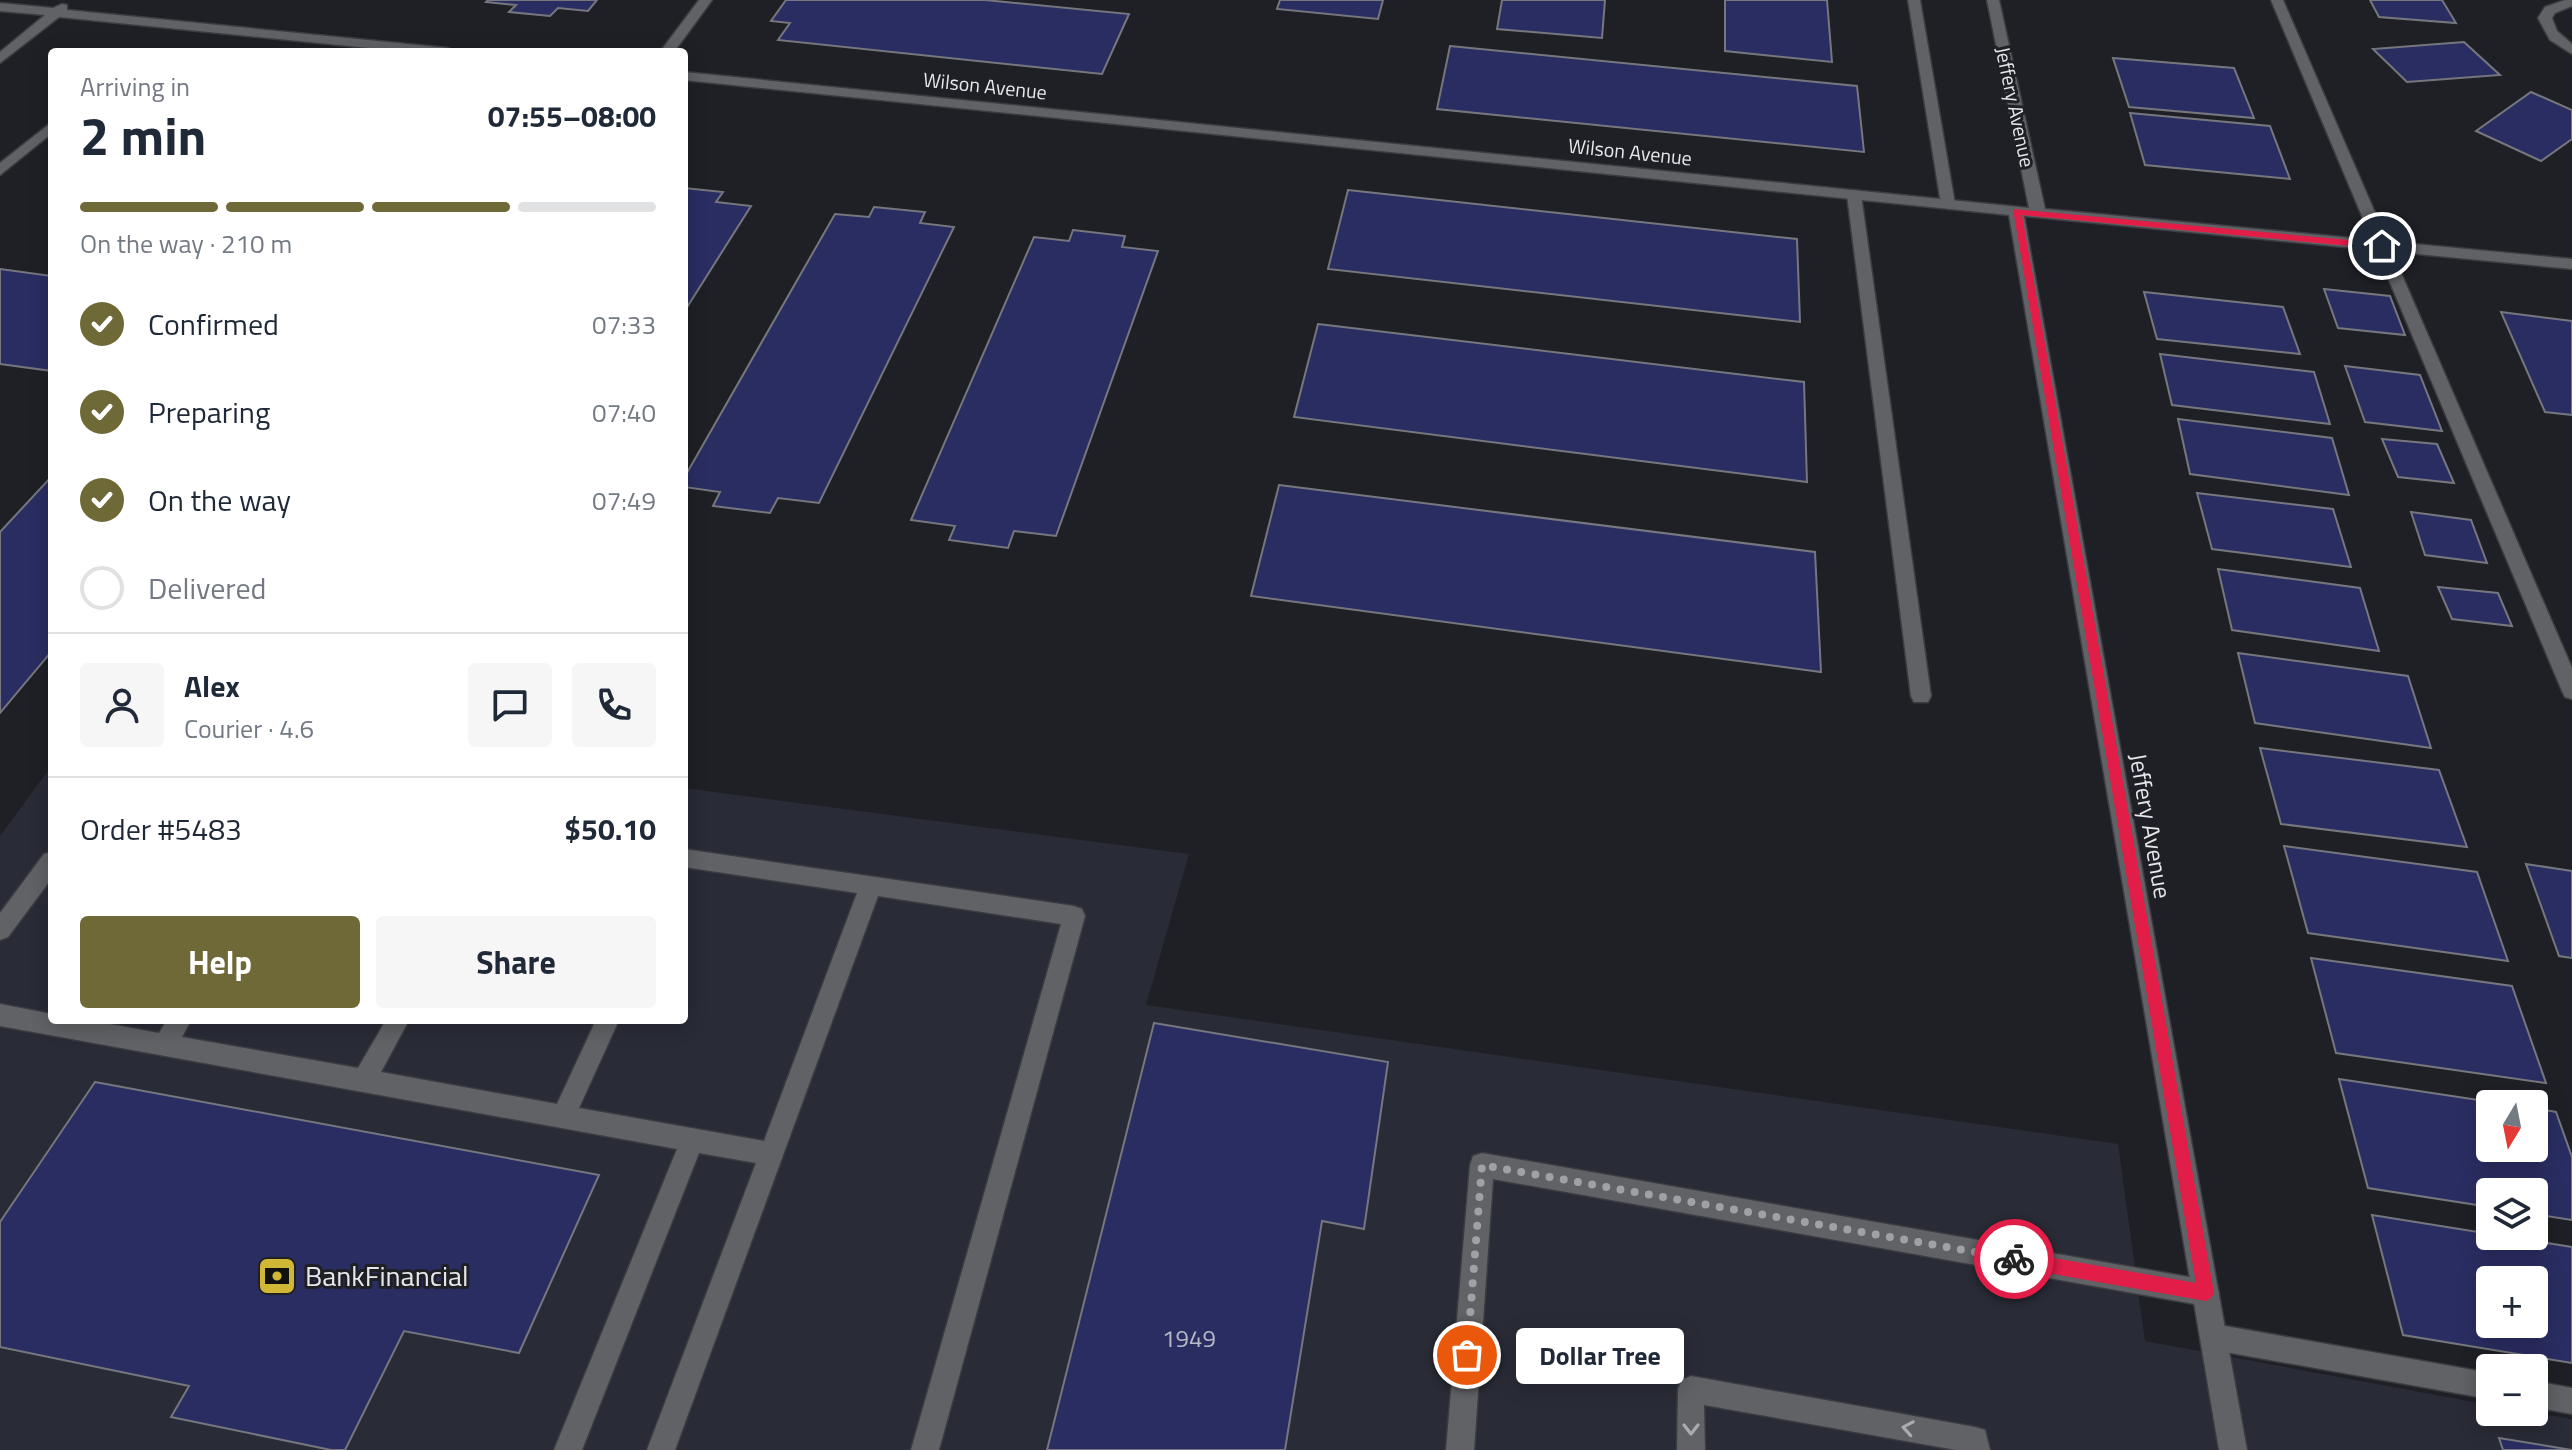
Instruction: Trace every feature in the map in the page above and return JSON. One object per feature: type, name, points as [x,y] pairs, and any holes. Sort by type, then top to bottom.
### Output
[{"type":"street","points":[[0,59],[72,0]]},
{"type":"street","points":[[670,48],[706,0]]},
{"type":"street","points":[[1914,0],[1948,204]]},
{"type":"street","name":"Jeffery Avenue","points":[[1993,0],[2233,1450]]},
{"type":"street","points":[[2277,0],[2572,691]]},
{"type":"street","points":[[2572,2],[2550,10],[2545,18],[2547,28],[2572,50]]},
{"type":"street","points":[[0,7],[409,48]]},
{"type":"street","name":"Wilson Avenue","points":[[688,76],[1854,195],[2572,264]]},
{"type":"street","points":[[4,164],[48,129]]},
{"type":"street","points":[[1854,195],[1921,696]]},
{"type":"street","points":[[688,859],[1074,916],[925,1450]]},
{"type":"street","points":[[0,930],[48,866]]},
{"type":"street","points":[[661,1450],[871,886]]},
{"type":"street","points":[[0,1015],[48,1024]]},
{"type":"street","points":[[49,1024],[771,1154]]},
{"type":"street","points":[[164,1045],[177,1024]]},
{"type":"street","points":[[364,1081],[396,1024]]},
{"type":"street","points":[[563,1117],[606,1024]]},
{"type":"street","points":[[568,1450],[693,1139]]},
{"type":"street","points":[[1460,1450],[1482,1165],[2206,1293]]},
{"type":"street","points":[[2214,1337],[2476,1384]]},
{"type":"street","points":[[1691,1450],[1691,1389],[1975,1440],[1976,1450]]},
{"type":"street","points":[[2548,1397],[2572,1401]]},
{"type":"shaded area","points":[[48,770],[48,1024],[688,1024],[688,789],[1189,854],[1146,1005],[2118,1144],[2145,1341],[2476,1402],[2476,1426],[2548,1426],[2548,1415],[2572,1419],[2572,1450],[0,1450],[0,836]]},
{"type":"building","points":[[597,0],[588,11],[558,8],[550,16],[509,12],[516,5],[486,2]]},
{"type":"building","points":[[786,0],[985,0],[1129,14],[1102,74],[778,40],[790,23],[771,21]]},
{"type":"building","points":[[1280,0],[1383,0],[1378,19],[1277,9]]},
{"type":"building","points":[[1502,0],[1605,0],[1602,38],[1497,29]]},
{"type":"building","points":[[1725,0],[1827,0],[1832,62],[1725,51]]},
{"type":"building","points":[[2370,0],[2442,0],[2456,23],[2379,17]]},
{"type":"building","points":[[2464,42],[2500,75],[2407,82],[2373,49]]},
{"type":"building","points":[[1450,46],[1857,86],[1864,152],[1437,109]]},
{"type":"building","points":[[2113,58],[2234,68],[2254,118],[2129,107]]},
{"type":"building","points":[[2531,92],[2572,110],[2572,139],[2541,161],[2476,131]]},
{"type":"building","points":[[2130,113],[2270,126],[2290,179],[2145,165]]},
{"type":"building","points":[[688,188],[723,192],[716,202],[751,206],[688,306]]},
{"type":"building","points":[[1348,190],[1797,239],[1800,322],[1328,269]]},
{"type":"building","points":[[874,207],[925,212],[920,223],[954,227],[819,503],[778,498],[770,513],[713,506],[720,492],[688,488],[688,471],[835,214],[869,217]]},
{"type":"building","points":[[1073,230],[1125,236],[1122,247],[1158,251],[1056,536],[1014,531],[1008,548],[949,540],[955,526],[911,520],[1034,237],[1069,241]]},
{"type":"building","points":[[0,269],[48,275],[48,370],[0,364]]},
{"type":"building","points":[[2324,289],[2390,296],[2405,335],[2338,328]]},
{"type":"building","points":[[2144,292],[2283,307],[2300,354],[2157,339]]},
{"type":"building","points":[[2501,312],[2572,321],[2572,415],[2545,412]]},
{"type":"building","points":[[1318,324],[1804,382],[1807,482],[1294,417]]},
{"type":"building","points":[[2160,354],[2314,372],[2330,424],[2172,405]]},
{"type":"building","points":[[2345,366],[2420,375],[2442,431],[2365,422]]},
{"type":"building","points":[[2178,419],[2332,438],[2349,495],[2190,474]]},
{"type":"building","points":[[2382,439],[2437,444],[2454,483],[2398,477]]},
{"type":"building","points":[[48,480],[48,656],[0,713],[0,532]]},
{"type":"building","points":[[1279,485],[1815,552],[1821,672],[1251,596]]},
{"type":"building","points":[[2197,493],[2333,509],[2351,567],[2212,549]]},
{"type":"building","points":[[2411,512],[2471,520],[2487,563],[2425,555]]},
{"type":"building","points":[[2218,569],[2360,588],[2379,651],[2232,630]]},
{"type":"building","points":[[2438,587],[2498,593],[2512,626],[2452,619]]},
{"type":"building","points":[[2238,653],[2408,676],[2431,748],[2255,723]]},
{"type":"building","points":[[2260,748],[2439,770],[2467,847],[2281,824]]},
{"type":"building","points":[[2284,846],[2477,872],[2508,961],[2308,933]]},
{"type":"building","points":[[2526,864],[2572,871],[2572,958],[2559,956]]},
{"type":"building","points":[[2311,958],[2512,986],[2546,1083],[2336,1053]]},
{"type":"building","points":[[1154,1023],[1388,1062],[1364,1229],[1322,1221],[1285,1450],[1047,1450]]},
{"type":"building","points":[[2339,1079],[2476,1100],[2476,1162],[2548,1162],[2548,1111],[2556,1112],[2572,1157],[2572,1220],[2548,1216],[2548,1178],[2476,1178],[2476,1205],[2368,1188]]},
{"type":"building","name":"BankFinancial","points":[[95,1082],[599,1175],[519,1353],[404,1331],[345,1450],[331,1450],[171,1417],[189,1386],[0,1347],[0,1222]]},
{"type":"building","points":[[2372,1215],[2476,1232],[2476,1250],[2548,1250],[2548,1243],[2572,1247],[2572,1363],[2548,1359],[2548,1354],[2518,1354],[2403,1335]]},
{"type":"building","points":[[2499,1438],[2572,1450],[2503,1450]]},
{"type":"way so far","points":[[1467,1355],[1482,1165],[2014,1259]]},
{"type":"place","name":"BankFinancial","points":[[277,1276]]},
{"type":"place","name":"Dollar Tree","points":[[1467,1355]]},
{"type":"route","points":[[2014,1259],[2206,1293],[2016,211],[2382,246]]}]
